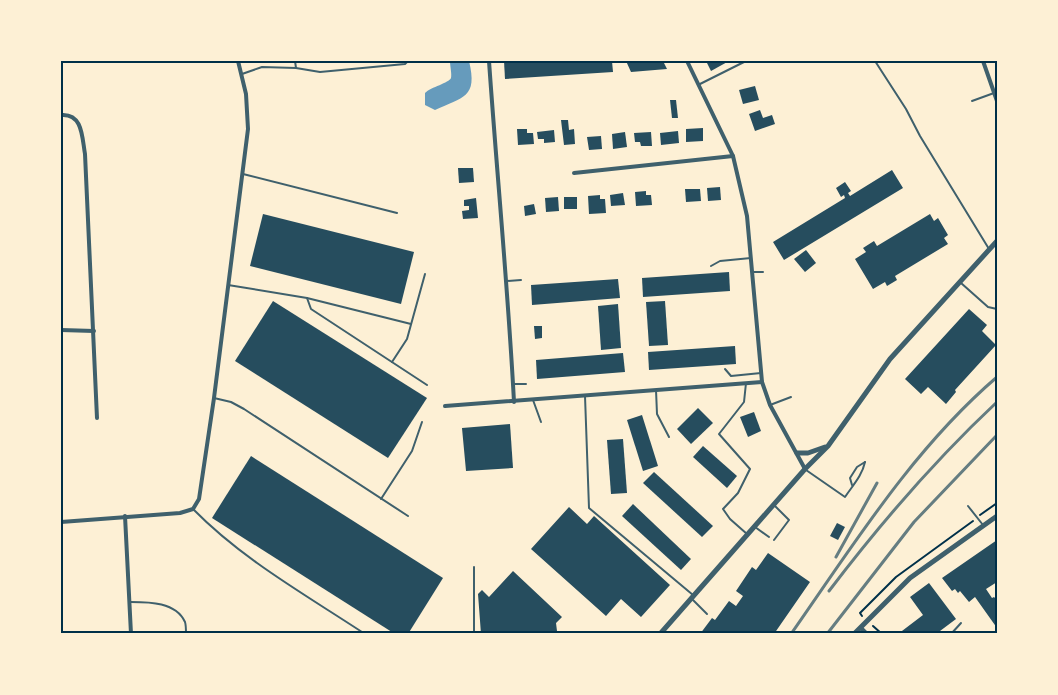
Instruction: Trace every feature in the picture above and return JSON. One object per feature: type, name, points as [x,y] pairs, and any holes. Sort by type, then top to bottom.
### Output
[{"type":"street","points":[[61,522],[180,513],[193,509],[199,499],[214,398],[248,128],[246,94],[238,61]]},
{"type":"street","points":[[490,61],[496,168],[507,281],[514,402]]},
{"type":"street","points":[[687,61],[733,156],[747,216],[762,382],[770,405],[805,469]]},
{"type":"street","points":[[984,61],[997,101]]},
{"type":"street","points":[[61,115],[76,118],[79,123],[85,154],[98,418]]},
{"type":"street","points":[[574,173],[733,156]]},
{"type":"street","points":[[660,634],[805,469],[828,446],[890,359],[997,241]]},
{"type":"street","points":[[61,330],[94,331]]},
{"type":"street","points":[[445,406],[762,382]]},
{"type":"street","points":[[796,453],[808,454],[828,446]]},
{"type":"street","points":[[125,516],[131,634]]},
{"type":"street","points":[[854,634],[910,578],[997,516]]},
{"type":"street","points":[[860,628],[867,634]]},
{"type":"lane","points":[[295,61],[296,68]]},
{"type":"lane","points":[[242,74],[262,67],[296,68],[320,72],[405,64],[408,61]]},
{"type":"lane","points":[[698,85],[746,61]]},
{"type":"lane","points":[[875,61],[906,109],[920,136],[989,250]]},
{"type":"lane","points":[[972,101],[994,93]]},
{"type":"lane","points":[[243,174],[397,213]]},
{"type":"lane","points":[[711,266],[720,261],[751,258]]},
{"type":"lane","points":[[752,272],[763,272]]},
{"type":"lane","points":[[392,362],[407,339],[425,274]]},
{"type":"lane","points":[[507,281],[520,280]]},
{"type":"lane","points":[[960,281],[988,307],[997,309]]},
{"type":"lane","points":[[228,285],[307,298],[411,324]]},
{"type":"lane","points":[[307,298],[311,309],[427,385]]},
{"type":"lane","points":[[724,369],[731,376],[761,373]]},
{"type":"lane","points":[[746,383],[744,402],[719,434],[750,469],[738,493],[723,509],[730,519],[748,534]]},
{"type":"lane","points":[[513,384],[526,384]]},
{"type":"lane","points":[[656,390],[657,414],[669,437]]},
{"type":"lane","points":[[585,396],[589,508],[692,597],[707,614]]},
{"type":"lane","points":[[770,405],[792,397]]},
{"type":"lane","points":[[214,398],[231,402],[244,409],[408,516]]},
{"type":"lane","points":[[533,400],[541,422]]},
{"type":"lane","points":[[381,499],[412,451],[422,422]]},
{"type":"lane","points":[[805,469],[845,496],[857,482],[864,470],[865,462],[857,466],[850,478],[852,486]]},
{"type":"lane","points":[[774,505],[790,520],[774,540]]},
{"type":"lane","points":[[968,506],[984,526]]},
{"type":"lane","points":[[193,509],[242,552],[365,634]]},
{"type":"lane","points":[[755,526],[769,537]]},
{"type":"lane","points":[[474,566],[474,634]]},
{"type":"lane","points":[[129,602],[147,602],[166,606],[176,612],[185,622],[186,634]]},
{"type":"lane","points":[[951,634],[961,623]]},
{"type":"path","points":[[860,613],[896,577],[997,503]]},
{"type":"path","points":[[874,627],[882,634]]},
{"type":"water","points":[[450,61],[469,61],[471,73],[470,89],[460,99],[435,110],[425,105],[425,93],[450,80]]},
{"type":"building","points":[[504,61],[612,61],[613,72],[505,79]]},
{"type":"building","points":[[626,61],[663,61],[667,69],[631,72]]},
{"type":"building","points":[[706,61],[729,61],[711,71]]},
{"type":"building","points":[[755,86],[759,100],[743,104],[739,90]]},
{"type":"building","points":[[670,100],[676,100],[678,118],[672,118]]},
{"type":"building","points":[[760,110],[763,118],[772,115],[775,124],[755,131],[749,114]]},
{"type":"building","points":[[561,120],[568,120],[569,130],[574,129],[575,144],[564,145]]},
{"type":"building","points":[[703,128],[703,141],[686,142],[686,129]]},
{"type":"building","points":[[517,129],[527,129],[527,133],[533,133],[534,144],[518,145]]},
{"type":"building","points":[[554,130],[555,142],[544,143],[544,139],[538,139],[537,132]]},
{"type":"building","points":[[678,131],[679,143],[661,145],[660,133]]},
{"type":"building","points":[[625,132],[627,147],[613,149],[612,134]]},
{"type":"building","points":[[651,132],[652,146],[641,146],[640,142],[635,142],[634,133]]},
{"type":"building","points":[[601,136],[602,149],[589,150],[587,137]]},
{"type":"building","points":[[458,168],[473,168],[474,182],[459,183]]},
{"type":"building","points":[[892,170],[903,188],[784,260],[773,242],[845,198],[844,195],[841,197],[836,188],[845,182],[851,191],[848,193],[850,196]]},
{"type":"building","points":[[720,187],[721,200],[708,201],[707,188]]},
{"type":"building","points":[[685,189],[700,189],[701,201],[686,202]]},
{"type":"building","points":[[646,191],[646,195],[651,195],[652,205],[636,206],[635,192]]},
{"type":"building","points":[[623,193],[625,205],[611,206],[610,195]]},
{"type":"building","points":[[600,195],[600,199],[605,199],[606,213],[589,214],[588,196]]},
{"type":"building","points":[[558,197],[559,211],[546,212],[545,198]]},
{"type":"building","points":[[564,197],[577,197],[577,209],[564,209]]},
{"type":"building","points":[[476,198],[478,218],[463,219],[462,211],[469,210],[469,206],[464,206],[464,200]]},
{"type":"building","points":[[534,204],[536,214],[525,216],[524,206]]},
{"type":"building","points":[[263,214],[414,252],[401,304],[250,266]]},
{"type":"building","points":[[930,214],[934,221],[938,218],[948,235],[944,238],[948,244],[895,276],[897,280],[887,286],[885,282],[873,289],[855,259],[866,252],[863,248],[874,241],[877,246]]},
{"type":"building","points":[[806,250],[816,263],[805,272],[794,259]]},
{"type":"building","points":[[729,272],[730,291],[643,297],[642,278]]},
{"type":"building","points":[[618,279],[620,298],[532,305],[531,285]]},
{"type":"building","points":[[273,301],[427,398],[388,458],[235,361]]},
{"type":"building","points":[[665,301],[668,345],[649,346],[646,302]]},
{"type":"building","points":[[618,304],[621,348],[601,350],[598,306]]},
{"type":"building","points":[[969,309],[987,325],[982,331],[996,345],[955,390],[956,392],[946,404],[928,387],[921,394],[905,379]]},
{"type":"building","points":[[534,326],[542,326],[542,338],[535,339]]},
{"type":"building","points":[[735,346],[736,364],[649,370],[648,352]]},
{"type":"building","points":[[623,353],[625,372],[537,379],[536,360]]},
{"type":"building","points":[[698,408],[713,423],[691,444],[677,429]]},
{"type":"building","points":[[754,412],[761,431],[748,437],[740,417]]},
{"type":"building","points":[[642,415],[658,466],[643,471],[627,420]]},
{"type":"building","points":[[510,424],[513,468],[466,471],[462,428]]},
{"type":"building","points":[[623,439],[627,493],[611,494],[607,440]]},
{"type":"building","points":[[703,446],[737,476],[727,488],[693,457]]},
{"type":"building","points":[[251,456],[443,578],[408,634],[395,634],[212,518]]},
{"type":"building","points":[[654,472],[713,526],[702,537],[643,483]]},
{"type":"building","points":[[633,504],[691,559],[681,570],[622,516]]},
{"type":"building","points":[[569,507],[587,524],[594,516],[670,585],[641,617],[621,599],[606,616],[531,549]]},
{"type":"building","points":[[837,523],[845,527],[838,540],[830,536]]},
{"type":"building","points":[[997,540],[997,582],[986,589],[992,598],[994,597],[997,600],[997,628],[975,597],[969,602],[960,591],[958,593],[955,589],[952,591],[942,578]]},
{"type":"building","points":[[768,553],[810,582],[774,634],[700,634],[712,618],[715,620],[729,601],[736,606],[743,596],[736,591],[752,567],[756,570]]},
{"type":"building","points":[[513,571],[562,617],[556,623],[557,631],[560,634],[481,634],[478,594],[482,590],[489,597]]},
{"type":"building","points":[[929,583],[956,619],[936,634],[898,634],[923,615],[910,597]]},
{"type":"railway","points":[[791,634],[862,532],[912,466],[938,435],[997,377]]},
{"type":"railway","points":[[829,591],[909,493],[997,402]]},
{"type":"railway","points":[[827,634],[914,522],[997,435]]},
{"type":"railway","points":[[836,557],[877,483]]}]
